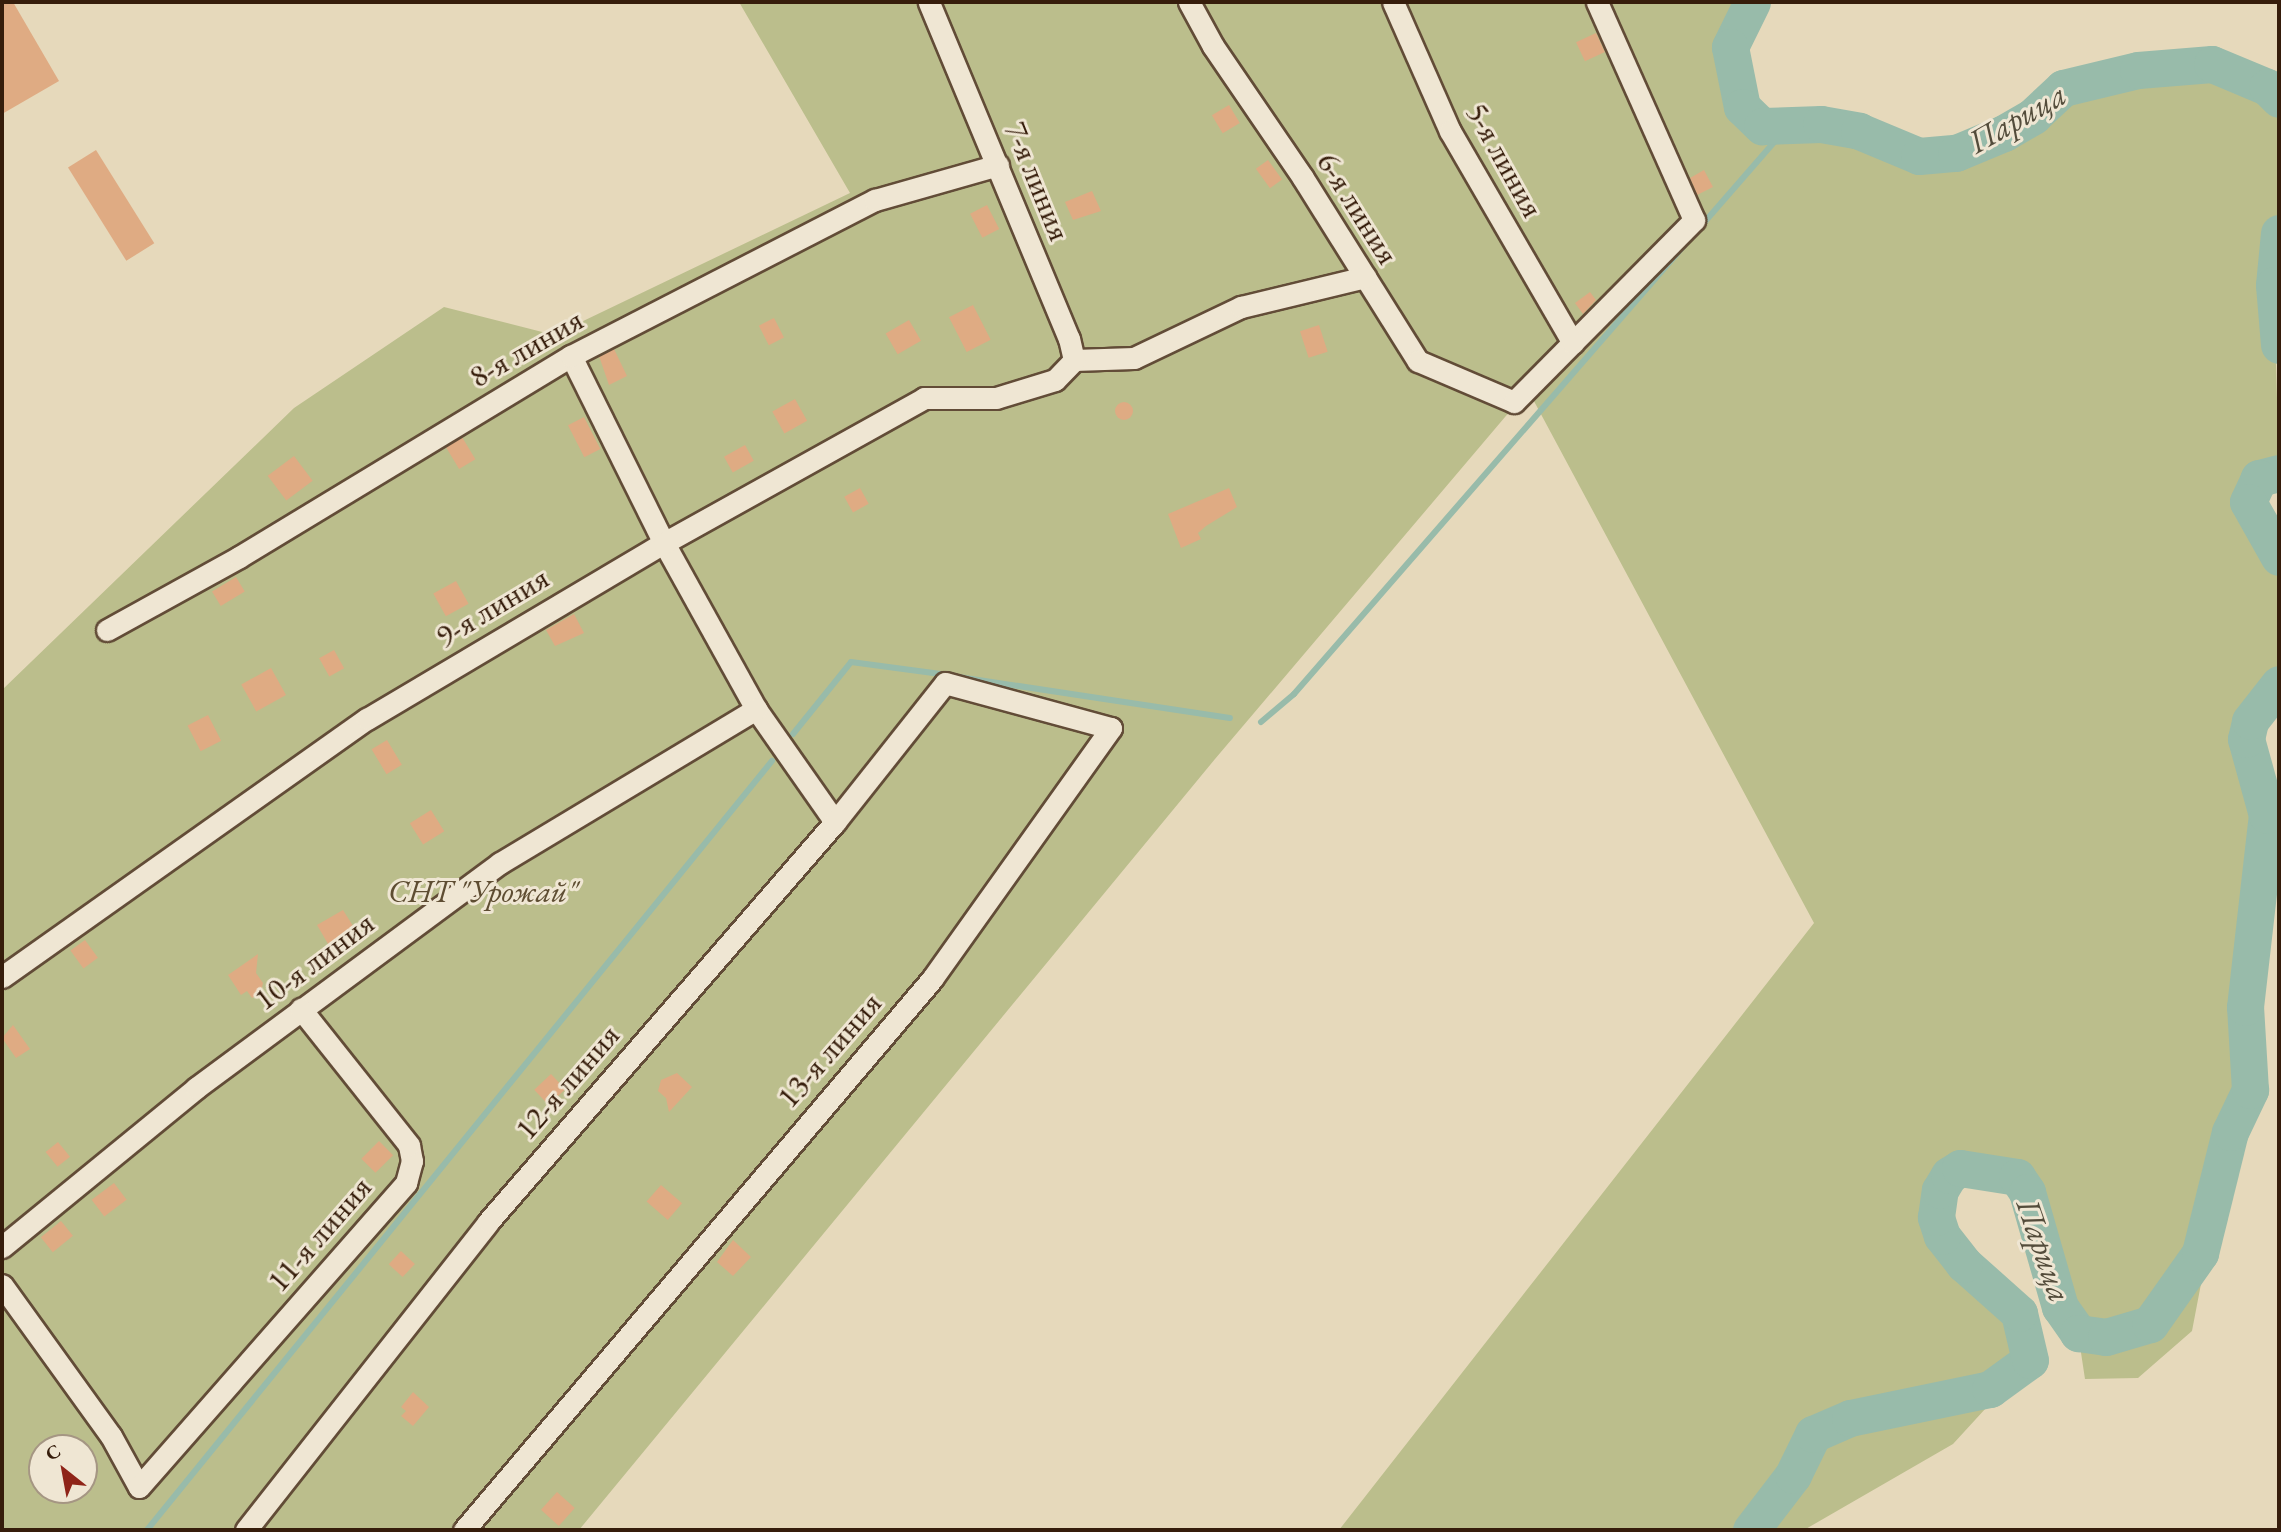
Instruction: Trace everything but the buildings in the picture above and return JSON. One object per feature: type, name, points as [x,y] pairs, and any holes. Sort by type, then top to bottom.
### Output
[{"type":"street","name":"7-я линия","points":[[929,2],[998,165],[1074,360]]},
{"type":"street","name":"6-я линия","points":[[1189,2],[1213,46],[1418,361],[1514,402],[1573,343]]},
{"type":"street","name":"5-я линия","points":[[1393,2],[1450,131],[1573,343]]},
{"type":"street","points":[[1573,343],[1693,220],[1597,2]]},
{"type":"street","name":"8-я линия","points":[[107,630],[239,557],[571,356],[874,200],[998,165]]},
{"type":"street","points":[[1074,360],[1134,358],[1241,307],[1365,276]]},
{"type":"street","points":[[571,356],[664,543],[756,709],[835,822]]},
{"type":"street","name":"9-я линия","points":[[2,977],[367,719],[664,543],[924,398],[996,398],[1055,380],[1074,360]]},
{"type":"street","name":"12-я линия","points":[[246,1530],[488,1222],[835,822],[945,683]]},
{"type":"street","name":"13-я линия","points":[[464,1530],[932,979],[1111,728],[945,683]]},
{"type":"street","name":"10-я линия","points":[[2,1247],[196,1088],[500,863],[756,709]]},
{"type":"street","name":"11-я линия","points":[[2,1285],[103,1425],[139,1487],[406,1183],[412,1161],[410,1145],[301,1009]]},
{"type":"green space","name":"СНТ \"Урожай\"","points":[[739,2],[1752,2],[1730,47],[1742,107],[1761,125],[1821,124],[1859,131],[1920,156],[1956,153],[2004,133],[2033,116],[2063,88],[2138,70],[2212,64],[2267,87],[2279,99],[2279,233],[2274,285],[2279,473],[2259,478],[2248,502],[2279,557],[2279,684],[2250,721],[2246,739],[2267,815],[2245,1007],[2250,1090],[2230,1132],[2192,1331],[2138,1378],[2085,1379],[2078,1333],[2060,1307],[2027,1192],[2016,1177],[1960,1168],[1949,1175],[1940,1190],[1936,1217],[1942,1236],[1964,1264],[2019,1313],[2030,1360],[1953,1444],[1804,1530],[1339,1530],[1814,923],[1528,390],[1215,759],[579,1530],[2,1530],[2,690],[294,408],[444,307],[554,335],[850,193]]},
{"type":"waterway","name":"Парица","points":[[1752,2],[1730,47],[1742,107],[1762,126],[1821,124],[1859,131],[1919,156],[1956,153],[2004,133],[2033,116],[2063,88],[2138,70],[2212,64],[2267,87],[2279,99]]},
{"type":"waterway","points":[[1261,722],[1294,694],[1789,125]]},
{"type":"waterway","name":"Парица","points":[[2279,233],[2274,285],[2279,345]]},
{"type":"waterway","name":"Парица","points":[[2279,473],[2259,478],[2248,502],[2279,557]]},
{"type":"waterway","points":[[793,734],[851,662],[948,675]]},
{"type":"waterway","points":[[959,677],[1230,718]]},
{"type":"waterway","name":"Парица","points":[[1751,1530],[1793,1475],[1813,1434],[1850,1418],[1990,1389],[2030,1360],[2019,1313],[1964,1264],[1942,1236],[1936,1217],[1940,1190],[1949,1175],[1960,1168],[2017,1177],[2027,1192],[2060,1307],[2078,1333],[2106,1337],[2150,1324],[2200,1253],[2230,1132],[2250,1090],[2245,1007],[2267,815],[2246,739],[2250,721],[2279,684]]},
{"type":"waterway","points":[[147,1530],[772,761]]}]
